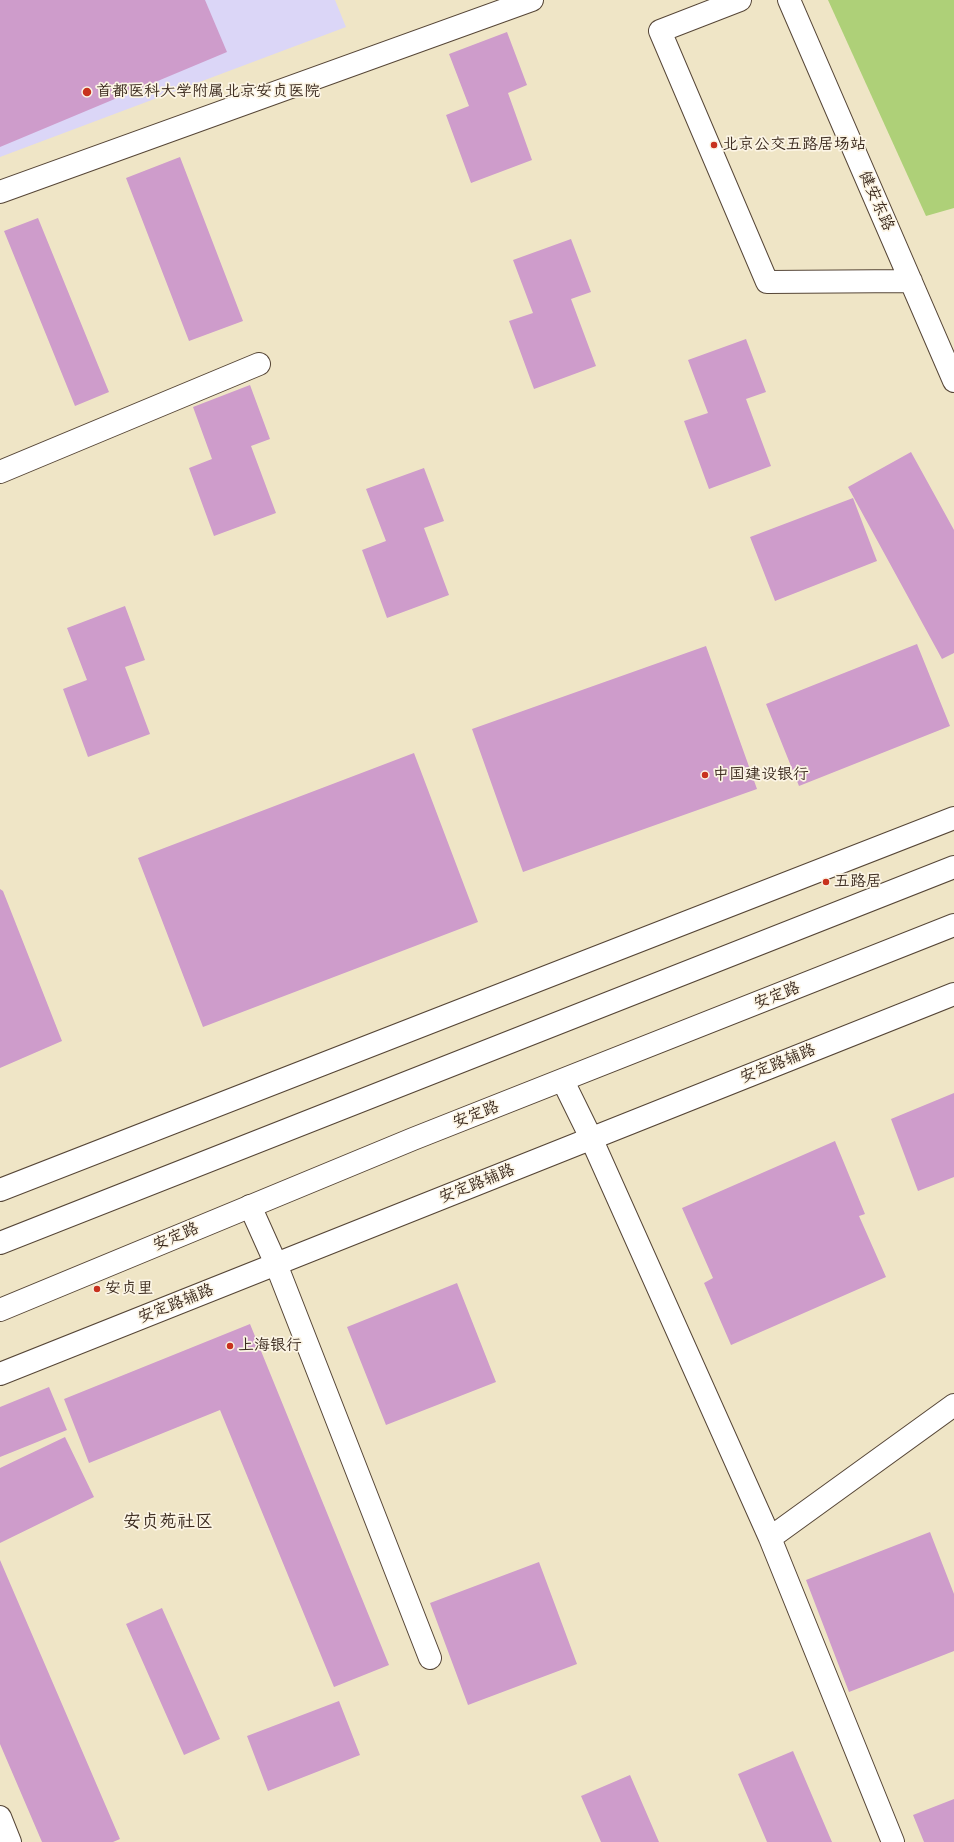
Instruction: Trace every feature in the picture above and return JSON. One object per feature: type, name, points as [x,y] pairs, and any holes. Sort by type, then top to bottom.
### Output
[{"type":"street","points":[[0,192],[532,0]]},
{"type":"street","points":[[740,0],[660,31],[767,282],[911,280]]},
{"type":"street","name":"健安东路","points":[[789,0],[954,381]]},
{"type":"street","points":[[0,472],[259,364]]},
{"type":"street","points":[[0,1190],[954,818]]},
{"type":"street","points":[[0,1243],[954,867]]},
{"type":"street","name":"安定路","points":[[0,1310],[413,1139],[563,1081],[954,925]]},
{"type":"street","name":"安定路辅路","points":[[0,1374],[954,994]]},
{"type":"street","points":[[563,1081],[591,1138],[770,1538],[893,1842]]},
{"type":"street","points":[[250,1206],[276,1264],[430,1658]]},
{"type":"street","points":[[770,1538],[954,1405]]},
{"type":"street","points":[[0,1817],[10,1842]]},
{"type":"shaded area","name":"首都医科大学附属北京安贞医院","points":[[0,0],[335,0],[346,27],[0,157]]},
{"type":"green space","points":[[828,0],[954,0],[954,208],[926,216]]},
{"type":"building","name":"首都医科大学附属北京安贞医院","points":[[0,0],[205,0],[227,52],[0,147]]},
{"type":"building","points":[[507,32],[527,85],[508,93],[532,160],[471,183],[446,115],[469,106],[449,54]]},
{"type":"building","points":[[180,157],[243,321],[189,341],[126,178]]},
{"type":"building","points":[[38,218],[109,392],[75,406],[4,231]]},
{"type":"building","points":[[571,239],[591,292],[571,299],[596,366],[534,389],[509,321],[533,313],[513,260]]},
{"type":"building","points":[[746,339],[766,392],[746,399],[771,466],[709,489],[684,421],[708,413],[688,360]]},
{"type":"building","points":[[250,385],[270,439],[251,446],[276,513],[214,536],[189,468],[212,459],[193,407]]},
{"type":"building","points":[[911,452],[954,530],[954,653],[942,659],[848,487]]},
{"type":"building","points":[[424,468],[444,521],[424,528],[449,595],[387,618],[362,550],[386,541],[366,489]]},
{"type":"building","points":[[853,498],[877,561],[775,601],[750,537]]},
{"type":"building","points":[[125,606],[145,660],[125,667],[150,734],[88,757],[63,689],[87,680],[67,628]]},
{"type":"building","points":[[917,644],[950,726],[799,786],[766,704]]},
{"type":"building","points":[[706,646],[757,789],[523,872],[472,729]]},
{"type":"building","points":[[414,753],[478,922],[203,1027],[138,858]]},
{"type":"building","points":[[0,889],[3,891],[62,1041],[0,1068]]},
{"type":"building","points":[[954,1093],[954,1177],[918,1191],[891,1119]]},
{"type":"building","points":[[835,1141],[865,1214],[859,1216],[886,1277],[731,1345],[704,1283],[713,1278],[682,1208]]},
{"type":"building","points":[[457,1283],[496,1382],[386,1425],[347,1327]]},
{"type":"building","points":[[250,1324],[389,1665],[334,1687],[220,1410],[89,1463],[64,1399]]},
{"type":"building","points":[[49,1387],[67,1430],[0,1457],[0,1407]]},
{"type":"building","points":[[65,1437],[94,1497],[0,1543],[0,1468]]},
{"type":"building","points":[[930,1532],[954,1594],[954,1651],[849,1692],[806,1580]]},
{"type":"building","points":[[0,1560],[120,1839],[113,1842],[42,1842],[0,1744]]},
{"type":"building","points":[[539,1562],[577,1664],[468,1705],[430,1603]]},
{"type":"building","points":[[162,1608],[220,1739],[184,1755],[126,1624]]},
{"type":"building","points":[[339,1701],[360,1755],[268,1791],[247,1736]]},
{"type":"building","points":[[793,1751],[832,1842],[767,1842],[738,1774]]},
{"type":"building","points":[[630,1775],[659,1842],[601,1842],[581,1796]]},
{"type":"building","points":[[954,1799],[954,1842],[924,1842],[913,1815]]},
{"type":"place","name":"首都医科大学附属北京安贞医院","points":[[87,92]]},
{"type":"place","name":"北京公交五路居场站","points":[[714,145]]},
{"type":"place","name":"中国建设银行","points":[[705,775]]},
{"type":"place","name":"五路居","points":[[826,882]]},
{"type":"place","name":"安贞里","points":[[97,1289]]},
{"type":"place","name":"上海银行","points":[[230,1346]]},
{"type":"district","name":"安贞苑社区","points":[[168,1522]]}]
